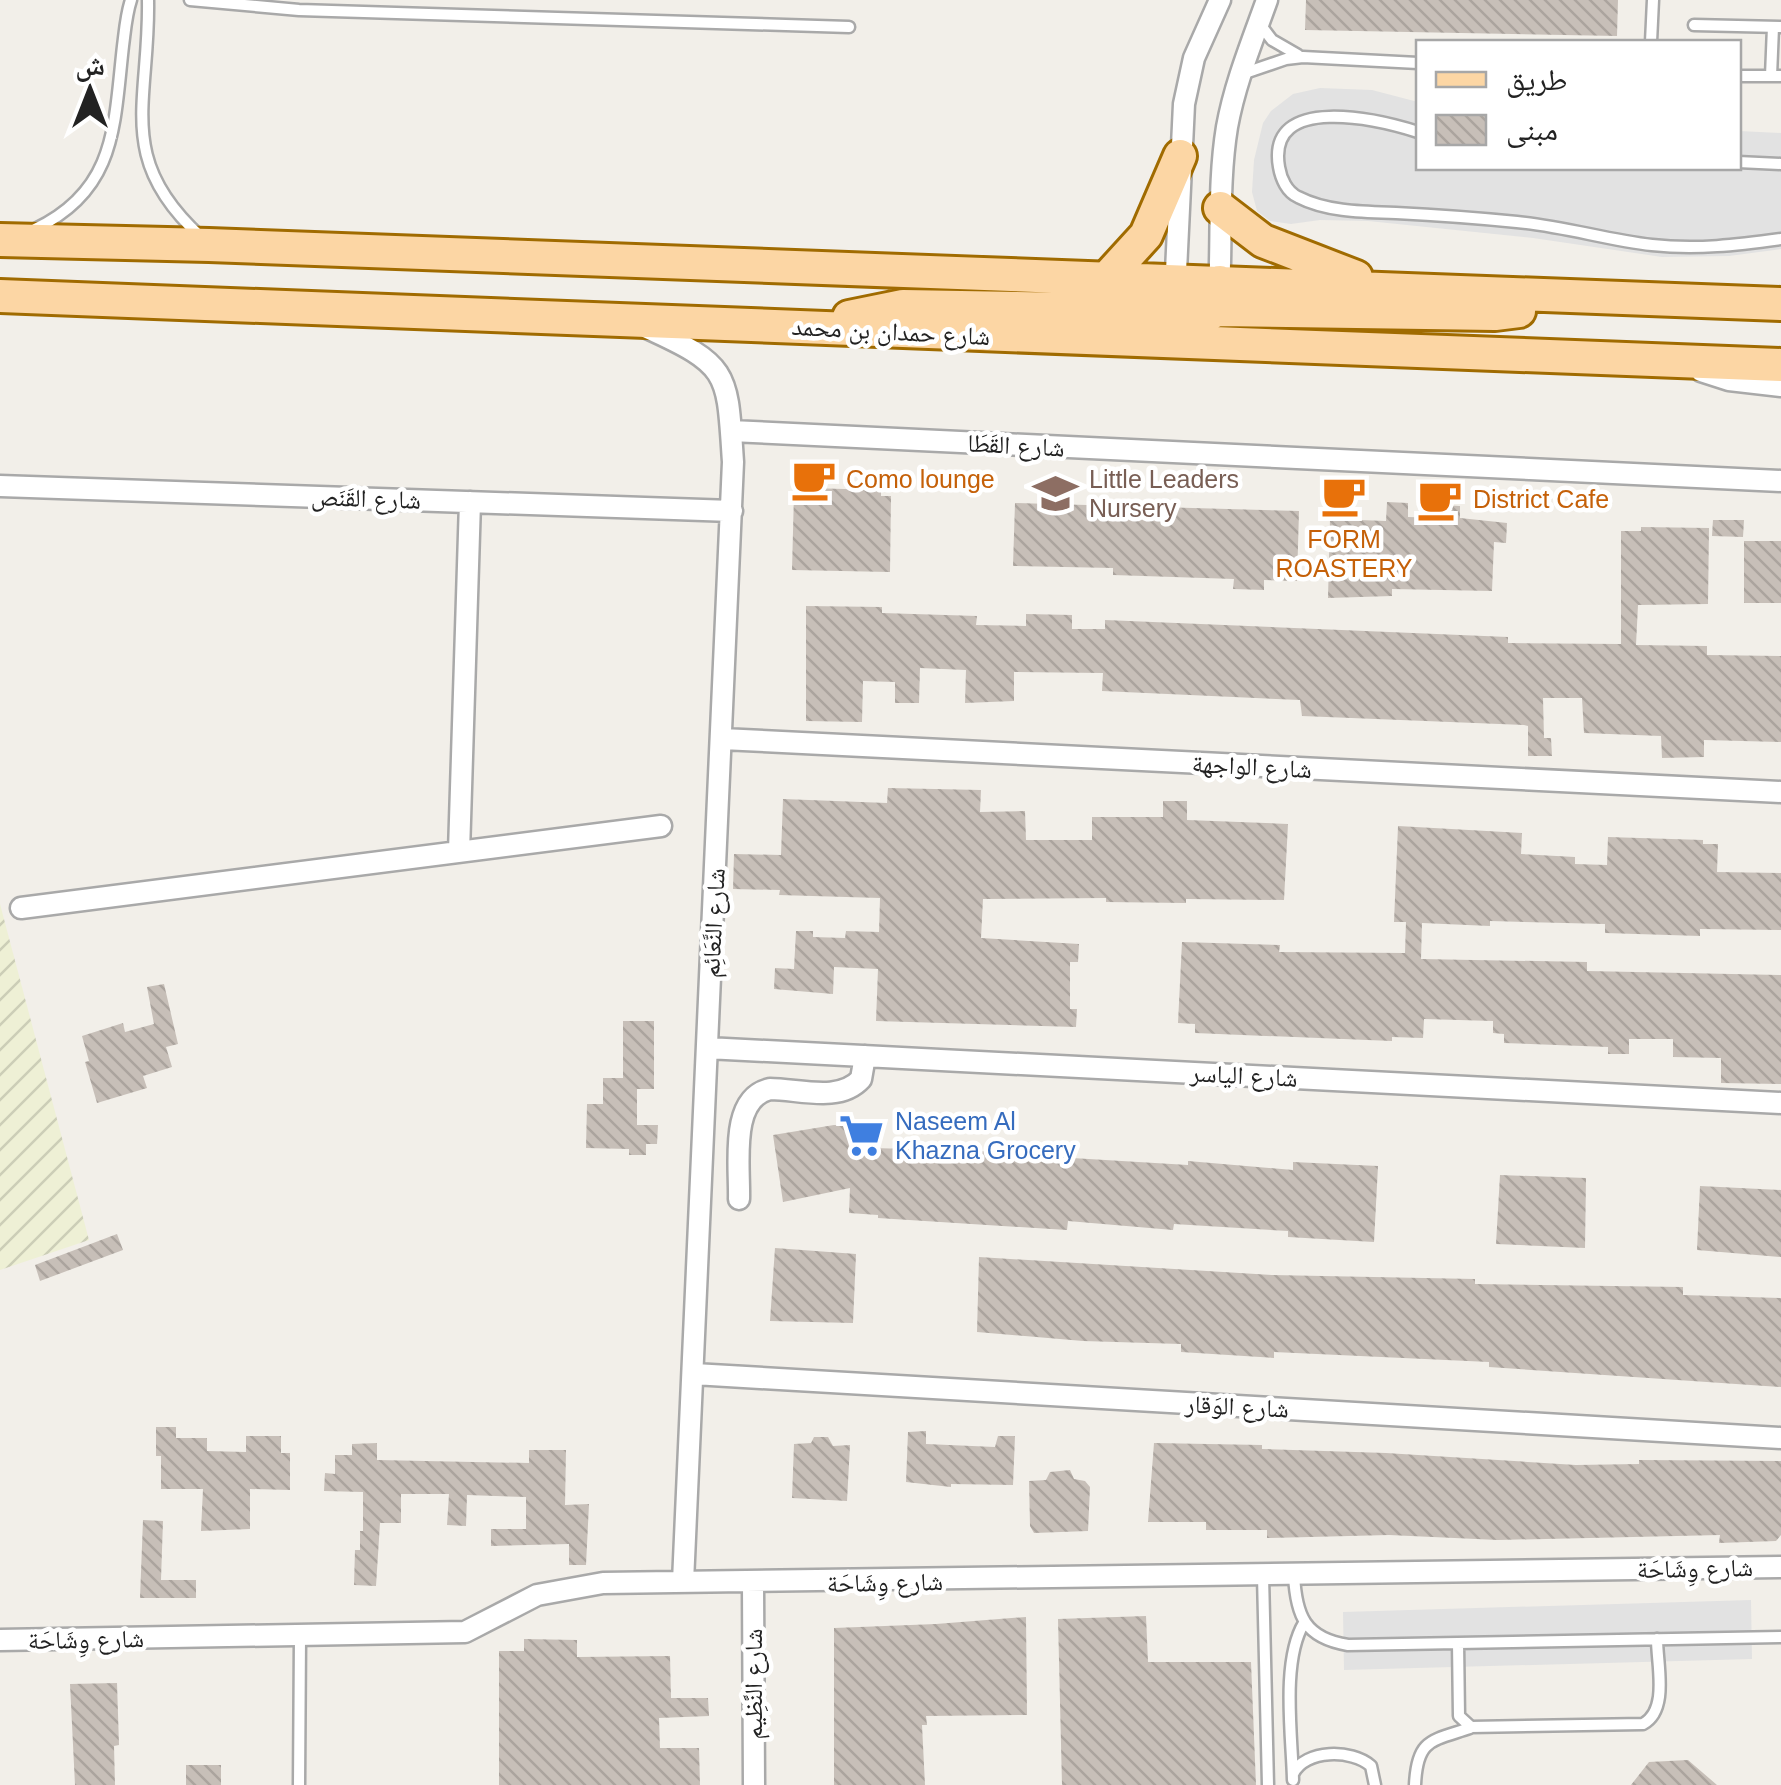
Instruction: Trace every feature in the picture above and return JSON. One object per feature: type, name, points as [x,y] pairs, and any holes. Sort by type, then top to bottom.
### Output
[{"type":"main road","points":[[1105,280],[1146,235],[1180,156]]},
{"type":"main road","points":[[1220,208],[1274,246],[1389,288]]},
{"type":"main road","name":"شارع حمدان بن محمد","points":[[5,241],[209,245],[1105,280],[1174,312],[1217,344],[1781,365]]},
{"type":"main road","name":"شارع حمدان بن محمد","points":[[0,296],[821,328],[1174,312],[1219,296],[1389,288],[1781,304]]},
{"type":"main road","points":[[1174,312],[1196,319],[1219,296],[1495,314],[1524,310],[1548,294]]},
{"type":"street","points":[[1174,312],[1184,104],[1194,58],[1220,0]]},
{"type":"street","points":[[1217,344],[1220,208],[1227,131],[1240,75],[1267,0]]},
{"type":"street","name":"شارع النَّعَائِم","points":[[628,320],[698,352],[714,366],[724,384],[731,431],[732,511],[683,1582]]},
{"type":"street","points":[[1676,360],[1730,380],[1781,386]]},
{"type":"street","name":"شارع القَطَا","points":[[731,431],[1781,482]]},
{"type":"street","name":"شارع القَنَص","points":[[0,486],[732,511]]},
{"type":"street","points":[[459,852],[470,502]]},
{"type":"street","name":"شارع الواجهة","points":[[722,740],[1781,792]]},
{"type":"street","points":[[21,908],[661,826]]},
{"type":"street","name":"شارع الياسر","points":[[707,1048],[1781,1103]]},
{"type":"street","points":[[738,1199],[742,1120],[747,1103],[770,1089],[834,1093],[849,1090],[861,1079],[865,1056]]},
{"type":"street","name":"شارع الوَقار","points":[[694,1374],[1781,1438]]},
{"type":"street","name":"شارع وِشَاحَة","points":[[0,1640],[464,1632],[537,1595],[603,1584],[1781,1566]]},
{"type":"street","name":"شارع النَّظِيم","points":[[752,1584],[754,1785]]},
{"type":"lane","points":[[5,241],[57,219],[72,208],[104,164],[114,131],[131,0]]},
{"type":"lane","points":[[148,0],[144,150],[165,200],[209,245]]},
{"type":"lane","points":[[190,0],[272,9],[849,27]]},
{"type":"lane","points":[[1651,40],[1652,0]]},
{"type":"lane","points":[[1259,22],[1280,46],[1303,57]]},
{"type":"lane","points":[[1694,25],[1777,27],[1776,76],[1741,76]]},
{"type":"lane","points":[[1240,75],[1303,57],[1416,63]]},
{"type":"lane","points":[[1416,132],[1355,118],[1325,116],[1302,120],[1285,134],[1277,156],[1280,178],[1294,196],[1356,211],[1518,222],[1682,248],[1781,239]]},
{"type":"lane","points":[[1741,162],[1781,164]]},
{"type":"lane","points":[[1294,1575],[1295,1596],[1304,1623],[1316,1635],[1332,1642],[1781,1638]]},
{"type":"lane","points":[[1263,1576],[1268,1785]]},
{"type":"lane","points":[[1293,1783],[1292,1664],[1296,1639],[1304,1623]]},
{"type":"lane","points":[[299,1785],[300,1637]]},
{"type":"lane","points":[[1415,1785],[1418,1756],[1426,1744],[1471,1727],[1643,1724],[1652,1720],[1658,1702],[1656,1640]]},
{"type":"lane","points":[[1458,1643],[1459,1716],[1471,1727]]},
{"type":"lane","points":[[1293,1783],[1297,1766],[1309,1757],[1359,1757],[1371,1766],[1375,1785]]},
{"type":"green space","points":[[0,904],[89,1240],[0,1270]]},
{"type":"shaded area","points":[[1320,88],[1372,90],[1416,101],[1416,170],[1741,170],[1741,131],[1781,133],[1781,249],[1729,256],[1662,257],[1533,238],[1368,221],[1270,221],[1257,211],[1252,192],[1254,160],[1263,123],[1271,111],[1293,94]]},
{"type":"shaded area","points":[[1751,1600],[1752,1659],[1344,1670],[1343,1612]]},
{"type":"building","points":[[1306,0],[1618,0],[1617,36],[1305,30]]},
{"type":"building","points":[[808,488],[881,490],[881,496],[891,496],[890,572],[792,570],[794,493],[808,493]]},
{"type":"building","points":[[1387,502],[1408,503],[1408,517],[1443,518],[1443,505],[1460,506],[1460,518],[1507,523],[1506,543],[1494,542],[1492,591],[1392,589],[1392,596],[1328,598],[1330,519],[1386,521]]},
{"type":"building","points":[[1015,503],[1299,511],[1297,581],[1264,580],[1264,590],[1233,589],[1234,579],[1113,575],[1113,568],[1013,566]]},
{"type":"building","points":[[1713,520],[1744,520],[1743,537],[1712,536]]},
{"type":"building","points":[[1641,527],[1709,528],[1708,604],[1638,605],[1636,645],[1707,646],[1707,655],[1781,656],[1781,742],[1704,740],[1704,757],[1662,758],[1661,736],[1584,733],[1582,698],[1543,698],[1544,738],[1551,738],[1552,756],[1528,756],[1528,726],[1524,725],[1302,716],[1300,700],[1102,691],[1103,673],[1014,672],[1014,701],[965,703],[966,670],[920,668],[919,703],[895,703],[895,682],[863,681],[862,722],[806,721],[806,606],[882,607],[882,613],[977,616],[976,625],[1026,626],[1026,614],[1072,615],[1072,629],[1105,629],[1105,620],[1508,637],[1508,643],[1621,644],[1621,531],[1641,531]]},
{"type":"building","points":[[1744,541],[1781,541],[1781,603],[1744,603]]},
{"type":"building","points":[[888,788],[981,790],[980,812],[1025,811],[1026,840],[1092,840],[1092,817],[1163,817],[1163,801],[1187,801],[1187,820],[1288,824],[1284,900],[1186,899],[1186,903],[1106,902],[1106,898],[983,899],[981,938],[1079,944],[1078,962],[1070,962],[1070,1009],[1077,1009],[1076,1027],[876,1021],[878,969],[834,967],[833,994],[774,989],[775,968],[794,969],[796,931],[813,931],[813,937],[845,938],[846,931],[879,932],[880,898],[779,895],[780,890],[733,889],[734,854],[781,855],[783,799],[887,803]]},
{"type":"building","points":[[1398,826],[1522,833],[1521,854],[1575,857],[1575,864],[1607,865],[1608,837],[1703,840],[1703,844],[1718,844],[1717,872],[1781,873],[1781,930],[1700,929],[1700,936],[1605,933],[1605,924],[1422,923],[1421,959],[1587,962],[1587,971],[1781,975],[1781,1084],[1721,1083],[1721,1058],[1673,1057],[1673,1039],[1629,1039],[1629,1054],[1608,1054],[1608,1047],[1504,1043],[1504,1034],[1493,1033],[1493,1021],[1424,1019],[1423,1038],[1392,1037],[1392,1041],[1195,1033],[1195,1024],[1178,1023],[1182,942],[1280,945],[1279,952],[1405,953],[1406,922],[1394,922]]},
{"type":"building","points":[[164,984],[178,1044],[166,1047],[172,1067],[143,1076],[147,1088],[97,1103],[82,1036],[123,1023],[125,1032],[154,1024],[147,987]]},
{"type":"building","points":[[623,1021],[654,1021],[654,1089],[637,1089],[637,1125],[658,1125],[657,1144],[646,1144],[646,1155],[629,1155],[629,1149],[586,1148],[587,1104],[603,1104],[603,1078],[623,1078]]},
{"type":"building","points":[[834,1125],[874,1126],[873,1148],[1072,1154],[1072,1158],[1188,1165],[1188,1161],[1293,1170],[1293,1162],[1378,1166],[1374,1242],[1288,1237],[1288,1231],[1174,1224],[1173,1230],[1068,1221],[1067,1230],[878,1218],[849,1213],[850,1188],[783,1202],[773,1135]]},
{"type":"building","points":[[1500,1175],[1586,1178],[1585,1248],[1496,1244]]},
{"type":"building","points":[[1700,1186],[1781,1190],[1781,1257],[1697,1250]]},
{"type":"building","points":[[117,1234],[123,1250],[40,1281],[35,1265]]},
{"type":"building","points":[[775,1248],[856,1254],[853,1323],[770,1321]]},
{"type":"building","points":[[979,1257],[1272,1275],[1475,1279],[1475,1284],[1683,1287],[1683,1295],[1781,1298],[1781,1387],[1489,1367],[1489,1362],[1274,1352],[1274,1358],[1181,1352],[1181,1344],[977,1332]]},
{"type":"building","points":[[156,1427],[176,1427],[176,1438],[207,1438],[207,1451],[246,1452],[246,1436],[281,1436],[281,1453],[290,1453],[290,1490],[250,1489],[250,1529],[201,1531],[203,1489],[161,1489]]},
{"type":"building","points":[[926,1431],[926,1444],[995,1447],[998,1436],[1015,1436],[1013,1485],[951,1487],[906,1482],[908,1432]]},
{"type":"building","points":[[814,1437],[828,1437],[833,1446],[850,1445],[847,1501],[792,1498],[794,1444],[811,1443]]},
{"type":"building","points":[[377,1443],[377,1460],[529,1463],[529,1450],[566,1450],[565,1505],[589,1504],[586,1565],[569,1565],[569,1544],[491,1546],[491,1529],[526,1529],[526,1497],[467,1495],[466,1526],[447,1525],[449,1494],[401,1494],[401,1523],[380,1523],[376,1586],[354,1585],[355,1550],[360,1550],[363,1531],[363,1492],[324,1491],[325,1473],[335,1474],[335,1455],[352,1455],[352,1444]]},
{"type":"building","points":[[1154,1443],[1262,1445],[1262,1449],[1576,1465],[1639,1464],[1639,1460],[1781,1461],[1781,1535],[1776,1541],[1719,1543],[1720,1535],[1498,1540],[1389,1535],[1267,1538],[1267,1530],[1206,1530],[1206,1522],[1148,1522]]},
{"type":"building","points":[[1070,1470],[1074,1479],[1085,1481],[1090,1487],[1088,1531],[1034,1533],[1030,1526],[1029,1481],[1046,1480],[1050,1472]]},
{"type":"building","points":[[143,1520],[163,1521],[161,1580],[196,1580],[196,1598],[140,1598]]},
{"type":"building","points":[[1146,1616],[1148,1662],[1251,1662],[1256,1785],[1062,1785],[1058,1619]]},
{"type":"building","points":[[1026,1617],[1027,1715],[926,1716],[927,1725],[922,1725],[925,1785],[834,1785],[834,1628]]},
{"type":"building","points":[[524,1639],[577,1640],[577,1657],[670,1656],[671,1698],[708,1698],[709,1716],[659,1718],[660,1748],[699,1748],[700,1785],[499,1785],[499,1651],[524,1651]]},
{"type":"building","points":[[117,1683],[119,1745],[114,1746],[115,1785],[75,1785],[70,1684]]},
{"type":"building","points":[[1688,1760],[1717,1785],[1631,1785],[1649,1762]]},
{"type":"building","points":[[186,1765],[221,1765],[221,1785],[186,1785]]},
{"type":"place","name":"Como lounge","points":[[813,479]]},
{"type":"place","name":"Little Leaders Nursery","points":[[1056,493]]},
{"type":"place","name":"FORM ROASTERY","points":[[1344,495]]},
{"type":"place","name":"District Cafe","points":[[1440,499]]},
{"type":"place","name":"Naseem Al Khazna Grocery","points":[[862,1135]]}]
